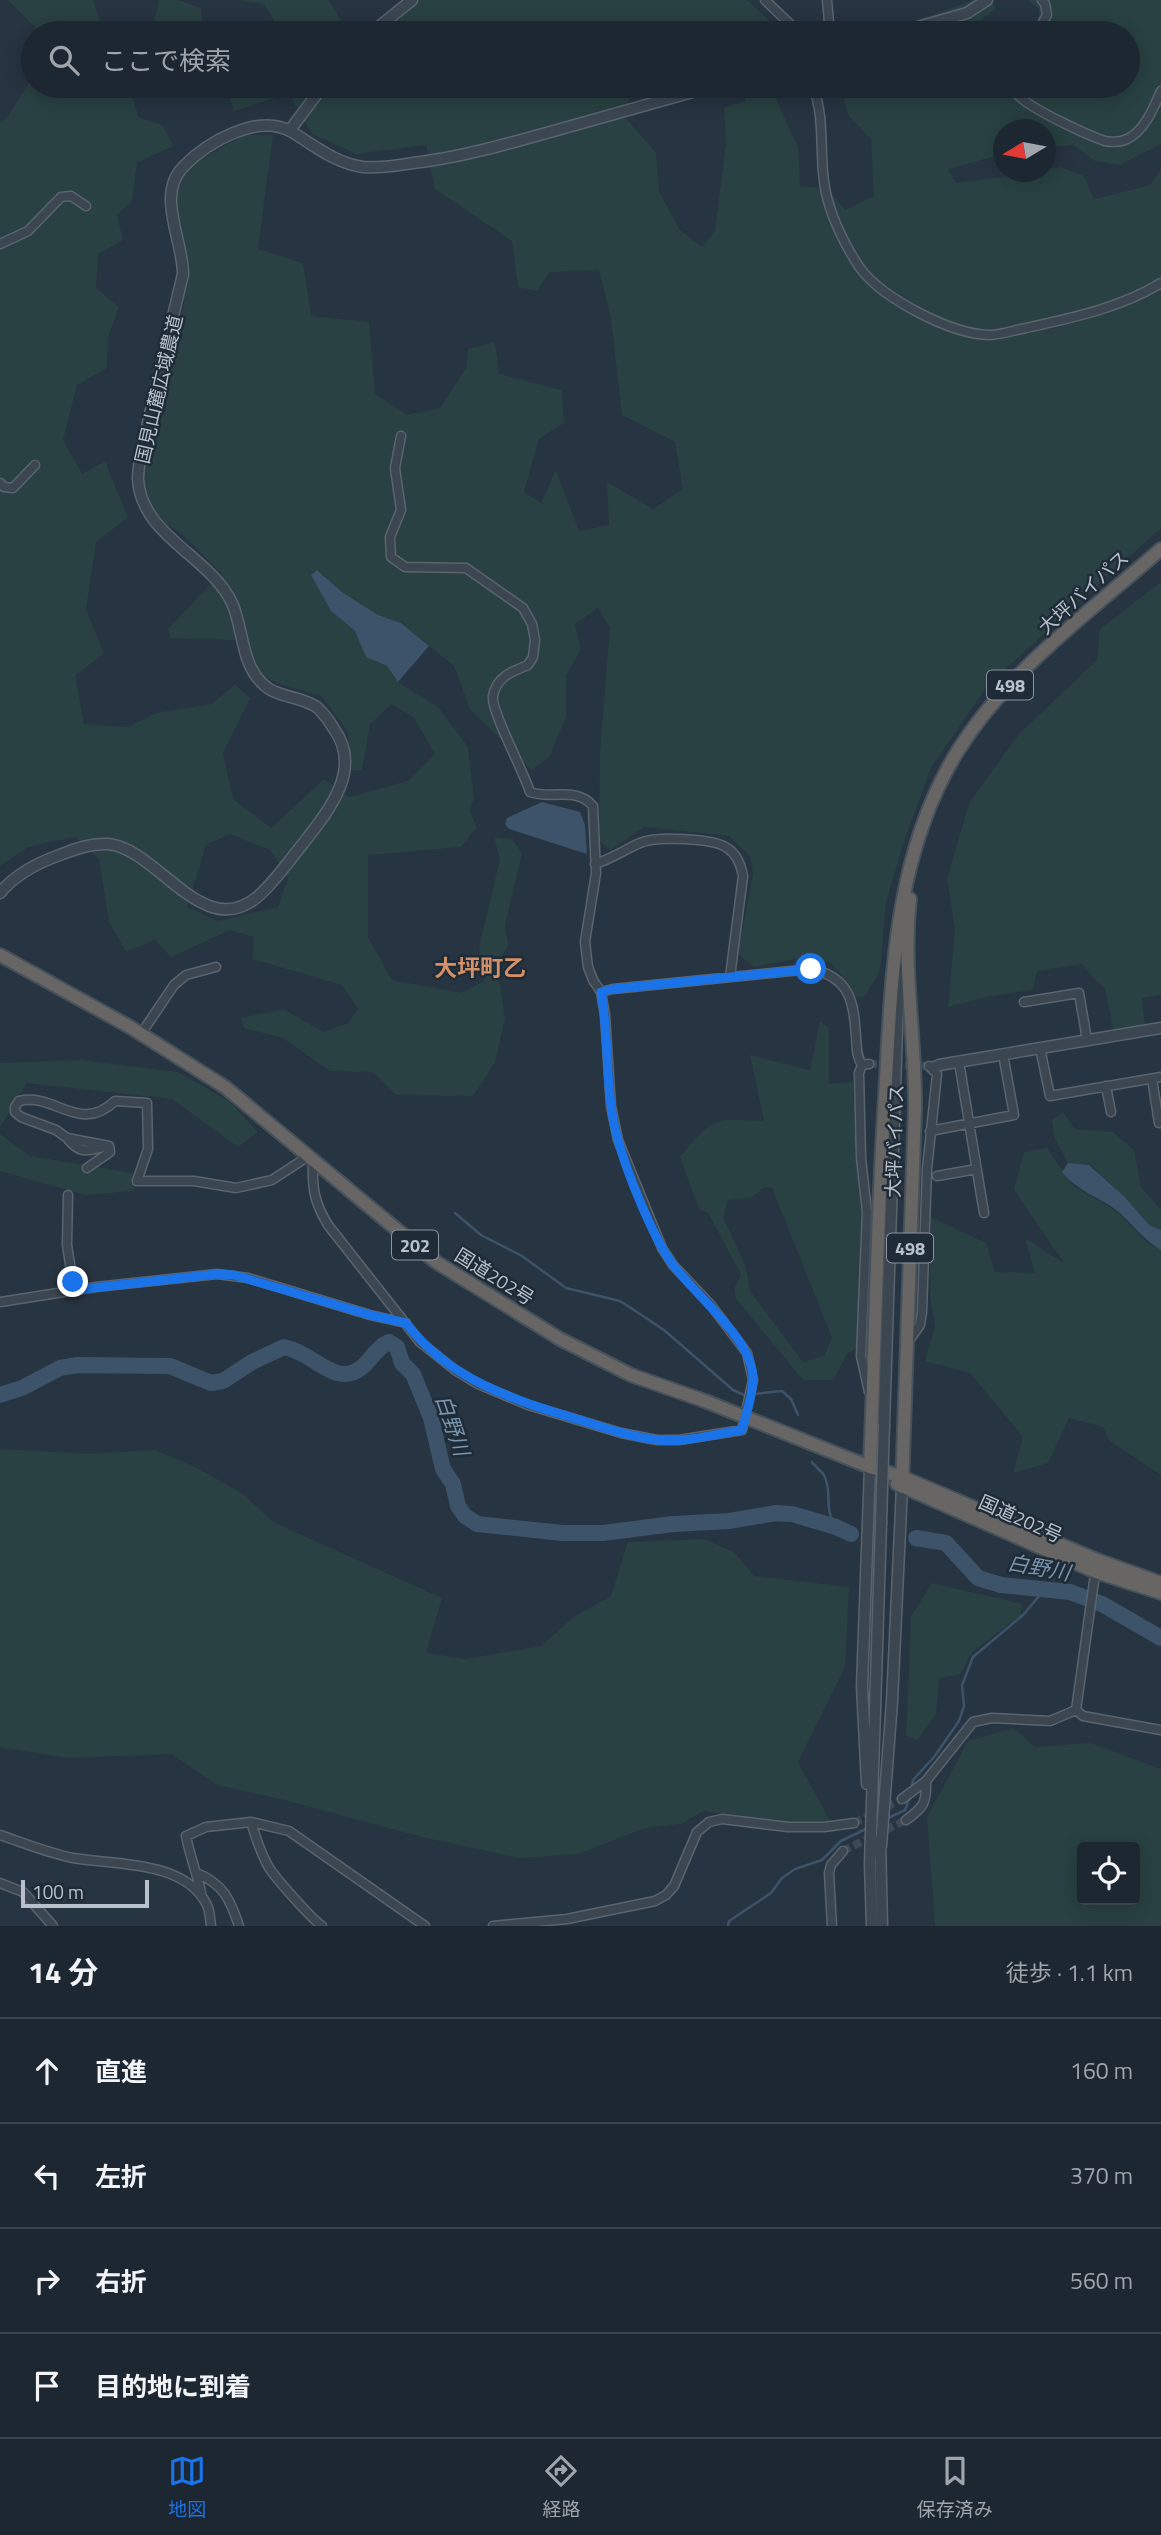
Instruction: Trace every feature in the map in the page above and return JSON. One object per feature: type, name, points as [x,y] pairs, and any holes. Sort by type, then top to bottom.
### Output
[{"type":"highway","name":"大坪バイパス","points":[[870,1467],[883,1134],[894,947],[913,860],[932,800],[965,741],[1012,682],[1161,549]]},
{"type":"highway","name":"大坪バイパス","points":[[902,1482],[915,1079],[908,966],[908,915],[916,860],[932,800]]},
{"type":"highway","name":"国道202号","points":[[0,955],[141,1034],[225,1087],[436,1262],[560,1339],[631,1375],[705,1401],[870,1467],[1161,1593]]},
{"type":"highway","name":"国道202号","points":[[1096,1566],[1161,1583]]},
{"type":"street","points":[[386,21],[412,0]]},
{"type":"street","points":[[765,0],[787,21]]},
{"type":"street","points":[[827,0],[829,21]]},
{"type":"street","points":[[939,21],[967,13],[987,0]]},
{"type":"street","points":[[1042,0],[1047,15],[1044,21]]},
{"type":"street","points":[[1022,98],[1070,125],[1113,142],[1128,139],[1140,127],[1150,116],[1161,91]]},
{"type":"street","points":[[290,130],[314,98]]},
{"type":"street","name":"国見山麓広域農道","points":[[0,893],[9,882],[26,870],[52,858],[79,848],[110,844],[132,852],[199,902],[213,908],[240,906],[254,900],[268,886],[333,802],[343,781],[345,751],[339,736],[316,707],[273,692],[261,682],[249,661],[232,603],[215,578],[168,536],[143,500],[138,479],[141,452],[183,274],[183,257],[170,199],[173,182],[180,169],[233,132],[252,127],[290,130],[335,159],[363,167],[482,151],[671,98]]},
{"type":"street","points":[[817,98],[821,121],[822,165],[828,201],[840,230],[865,273],[922,315],[946,326],[992,335],[1101,309],[1134,298],[1161,283]]},
{"type":"street","points":[[0,244],[28,231],[61,197],[71,196],[86,206]]},
{"type":"street","points":[[87,1168],[110,1152],[109,1146],[67,1138],[56,1130],[20,1117],[15,1112],[19,1101],[30,1098],[74,1114],[98,1114],[115,1101],[147,1103],[148,1149],[137,1181],[194,1181],[236,1188],[272,1180],[310,1159],[316,1206],[349,1253],[420,1342],[478,1384],[528,1405],[621,1433],[657,1440],[680,1440],[742,1430],[751,1390],[752,1369],[747,1353],[710,1304],[673,1265],[662,1248],[618,1140],[611,1107],[605,1015],[601,992],[588,967],[585,942],[596,873],[593,806],[588,799],[562,793],[530,792],[523,769],[496,715],[492,697],[498,684],[512,671],[528,665],[533,657],[535,640],[532,624],[523,608],[466,568],[405,567],[391,556],[390,537],[401,510],[395,468],[401,436]]},
{"type":"street","points":[[0,483],[4,487],[13,488],[35,465]]},
{"type":"street","points":[[595,864],[610,860],[655,838],[719,843],[729,848],[741,863],[743,876],[730,976]]},
{"type":"street","points":[[870,1864],[900,949],[913,860]]},
{"type":"street","points":[[141,1034],[174,985],[186,975],[216,967]]},
{"type":"street","points":[[601,992],[811,969],[827,972],[841,984],[851,998],[855,1013],[857,1058],[865,1065],[859,1073],[861,1158],[867,1212],[862,1356],[872,1408]]},
{"type":"street","points":[[1024,1002],[1079,993],[1087,1040]]},
{"type":"street","points":[[907,1345],[920,1325],[922,1312],[927,1169],[937,1074],[931,1067],[1161,1028]]},
{"type":"street","points":[[1040,1048],[1050,1096],[1156,1078],[1161,1123]]},
{"type":"street","points":[[930,1131],[1014,1115],[1003,1054]]},
{"type":"street","points":[[959,1062],[984,1213]]},
{"type":"street","points":[[1106,1086],[1111,1112]]},
{"type":"street","points":[[937,1176],[976,1169]]},
{"type":"street","points":[[68,1195],[67,1245],[74,1290]]},
{"type":"street","points":[[0,1302],[74,1290],[217,1274],[234,1275],[406,1323]]},
{"type":"street","points":[[870,1467],[862,1686],[873,1926]]},
{"type":"street","points":[[881,1846],[892,1702],[902,1482]]},
{"type":"street","points":[[1076,1710],[1096,1566]]},
{"type":"street","points":[[1076,1710],[1083,1716],[1161,1730]]},
{"type":"street","points":[[902,1799],[926,1782],[973,1722],[992,1718],[1050,1721],[1076,1710]]},
{"type":"street","points":[[873,1753],[881,1846],[882,1926]]},
{"type":"street","points":[[906,1820],[921,1809],[927,1795],[926,1782]]},
{"type":"street","points":[[493,1926],[567,1919],[655,1901],[666,1895],[674,1886],[697,1832],[709,1822],[722,1819],[788,1827],[824,1827],[854,1823]]},
{"type":"street","points":[[251,1822],[267,1866],[309,1916],[322,1926]]},
{"type":"street","points":[[202,1897],[186,1836],[206,1827],[251,1822],[289,1831],[425,1926]]},
{"type":"street","points":[[0,1835],[74,1858],[136,1865],[180,1878],[202,1897],[208,1906],[211,1926]]},
{"type":"street","points":[[832,1926],[829,1873],[831,1865],[843,1851]]},
{"type":"street","points":[[197,1873],[222,1889],[233,1906],[239,1926]]},
{"type":"street","points":[[0,1883],[23,1892],[53,1926]]},
{"type":"green space","points":[[8,0],[93,0],[100,21],[29,21]]},
{"type":"green space","points":[[159,0],[178,0],[201,8],[202,21],[155,21]]},
{"type":"green space","points":[[237,0],[328,0],[341,21],[274,21],[264,4]]},
{"type":"green space","points":[[405,0],[747,0],[770,21],[385,21]]},
{"type":"green space","points":[[974,0],[991,0],[996,9],[979,21],[914,21]]},
{"type":"green space","points":[[1028,0],[1161,0],[1161,144],[1120,165],[1095,161],[1073,145],[1056,147],[1056,119],[993,119],[993,157],[948,169],[956,183],[993,178],[993,182],[1056,182],[1056,168],[1061,167],[1084,176],[1094,199],[1150,185],[1161,169],[1161,528],[988,685],[931,768],[903,844],[886,903],[880,971],[865,996],[855,997],[850,985],[831,963],[800,958],[754,967],[738,954],[753,874],[750,856],[729,836],[644,827],[611,850],[599,841],[600,752],[610,628],[598,608],[575,624],[581,649],[566,676],[566,717],[549,757],[532,770],[470,709],[454,666],[401,623],[378,615],[342,592],[318,570],[331,611],[355,631],[366,657],[387,666],[398,682],[438,707],[468,747],[474,799],[469,810],[477,827],[461,847],[368,855],[368,937],[392,980],[461,993],[484,981],[479,947],[500,859],[494,837],[512,839],[522,853],[505,926],[508,946],[497,963],[505,1019],[495,1063],[473,1096],[396,1095],[373,1072],[330,1071],[283,1038],[244,1028],[241,1018],[283,1009],[324,1032],[348,1023],[358,1009],[342,985],[252,959],[254,937],[230,930],[171,957],[155,940],[126,952],[109,922],[99,859],[75,837],[28,847],[0,866],[0,121],[7,118],[21,96],[133,98],[139,118],[163,125],[173,146],[137,163],[132,201],[117,215],[123,240],[98,254],[96,288],[119,307],[108,337],[107,368],[77,385],[63,440],[82,474],[105,461],[128,517],[96,542],[86,610],[104,653],[75,676],[84,724],[128,727],[156,713],[212,704],[235,684],[250,698],[223,753],[233,799],[271,828],[324,779],[349,797],[408,781],[435,754],[414,718],[392,704],[370,724],[362,770],[351,770],[348,732],[321,696],[276,683],[245,664],[238,640],[171,638],[168,629],[221,573],[181,533],[150,514],[136,488],[135,453],[184,305],[182,250],[170,204],[185,168],[245,135],[273,135],[258,249],[303,263],[311,316],[369,322],[375,394],[407,415],[440,408],[466,368],[468,349],[495,342],[499,374],[562,390],[564,423],[539,439],[524,492],[541,503],[556,470],[579,531],[609,525],[607,482],[653,509],[683,489],[675,442],[622,415],[611,318],[599,270],[549,272],[537,291],[518,287],[512,241],[435,189],[426,145],[356,154],[312,134],[291,98],[629,98],[625,117],[656,153],[659,191],[679,229],[702,247],[715,231],[726,143],[724,108],[745,101],[746,98],[776,98],[798,147],[800,186],[828,189],[845,210],[874,196],[871,139],[849,116],[844,98],[1140,98],[1140,21],[1038,21],[1039,9]],"holes":[[[230,834],[270,850],[288,878],[278,907],[218,921],[187,907],[206,845]]]},
{"type":"green space","points":[[230,98],[276,98],[234,111]]},
{"type":"green space","points":[[1161,582],[1161,995],[1142,998],[1145,1026],[1113,1029],[1105,989],[1082,964],[1037,971],[1033,990],[990,996],[948,1007],[955,929],[947,879],[969,803],[1019,734],[1097,660],[1100,629]]},
{"type":"green space","points":[[820,1021],[829,1028],[829,1084],[853,1082],[856,1161],[863,1216],[856,1348],[847,1354],[833,1380],[803,1380],[736,1299],[734,1289],[741,1274],[708,1213],[699,1209],[680,1157],[707,1127],[715,1123],[734,1120],[764,1121],[750,1055],[810,1070]],"holes":[[[765,1187],[772,1188],[832,1338],[824,1356],[803,1362],[750,1291],[745,1264],[723,1217],[728,1200],[751,1198]]]},
{"type":"green space","points":[[82,1060],[178,1072],[229,1101],[258,1132],[238,1147],[172,1099],[27,1083],[0,1127],[0,1063]]},
{"type":"green space","points":[[1063,1112],[1075,1129],[1113,1132],[1134,1150],[1141,1187],[1161,1210],[1161,1230],[1149,1225],[1125,1197],[1090,1165],[1068,1163],[1054,1137],[1052,1120]]},
{"type":"green space","points":[[0,1134],[30,1156],[133,1173],[134,1191],[85,1195],[0,1171]]},
{"type":"green space","points":[[1047,1148],[1072,1185],[1118,1212],[1147,1242],[1161,1250],[1161,1475],[1110,1441],[1103,1427],[1069,1418],[1048,1463],[1013,1473],[1023,1437],[970,1373],[925,1361],[935,1327],[930,1295],[931,1217],[986,1243],[995,1272],[1035,1273],[1025,1238],[1064,1263],[1014,1190],[1024,1152]]},
{"type":"green space","points":[[0,1449],[89,1454],[156,1450],[199,1469],[243,1494],[273,1522],[442,1598],[426,1653],[465,1659],[541,1646],[575,1616],[611,1596],[628,1542],[705,1539],[735,1553],[754,1576],[849,1587],[845,1667],[798,1762],[830,1821],[789,1823],[703,1811],[681,1824],[645,1828],[578,1854],[519,1858],[426,1838],[217,1785],[172,1754],[69,1758],[0,1747]]},
{"type":"green space","points":[[932,1583],[1022,1604],[1021,1615],[972,1652],[960,1674],[939,1679],[936,1714],[918,1740],[906,1736],[911,1616]]},
{"type":"green space","points":[[1014,1728],[1035,1747],[1091,1743],[1161,1769],[1161,1926],[935,1926],[927,1817],[968,1741]]},
{"type":"water","points":[[317,570],[342,592],[378,615],[401,623],[429,646],[398,682],[387,666],[366,657],[355,631],[331,611],[311,575]]},
{"type":"water","points":[[542,802],[580,812],[585,825],[587,854],[509,829],[505,824],[507,818]]},
{"type":"water","points":[[1068,1163],[1089,1165],[1125,1197],[1149,1225],[1161,1230],[1161,1250],[1120,1213],[1069,1179],[1062,1172]]},
{"type":"waterway","points":[[455,1213],[481,1235],[522,1256],[566,1288],[620,1301],[664,1330],[733,1390],[744,1395],[782,1391],[791,1399],[798,1415]]},
{"type":"waterway","name":"白野川","points":[[0,1395],[22,1388],[60,1368],[78,1365],[170,1366],[211,1383],[223,1381],[252,1362],[284,1347],[329,1370],[353,1373],[389,1342],[397,1347],[402,1363],[413,1374],[431,1418],[443,1469],[453,1484],[458,1506],[465,1516],[477,1524],[563,1533],[603,1533],[673,1524],[729,1521],[776,1513],[792,1514],[851,1534]]},
{"type":"waterway","points":[[812,1462],[827,1481],[830,1514],[836,1527]]},
{"type":"waterway","name":"白野川","points":[[916,1538],[946,1543],[978,1578],[1001,1585],[1070,1592],[1102,1604],[1161,1638]]},
{"type":"waterway","points":[[912,1787],[913,1780],[934,1757],[959,1721],[964,1706],[962,1685],[973,1657],[1023,1615],[1046,1588]]},
{"type":"waterway","points":[[886,1819],[905,1810],[910,1797]]},
{"type":"waterway","points":[[728,1926],[729,1921],[771,1893],[782,1878],[795,1869],[822,1860],[841,1841],[868,1828]]},
{"type":"tunnel","points":[[869,1064],[929,1066]]},
{"type":"tunnel","points":[[854,1823],[902,1799]]},
{"type":"tunnel","points":[[843,1851],[906,1820]]},
{"type":"district","name":"大坪町乙","points":[[480,967]]},
{"type":"route","points":[[73,1282],[74,1290],[217,1274],[248,1278],[370,1315],[406,1323],[420,1342],[454,1370],[478,1384],[528,1405],[621,1433],[657,1440],[680,1440],[742,1430],[753,1380],[747,1353],[710,1304],[673,1265],[662,1248],[618,1140],[611,1107],[601,992],[811,969]]}]
